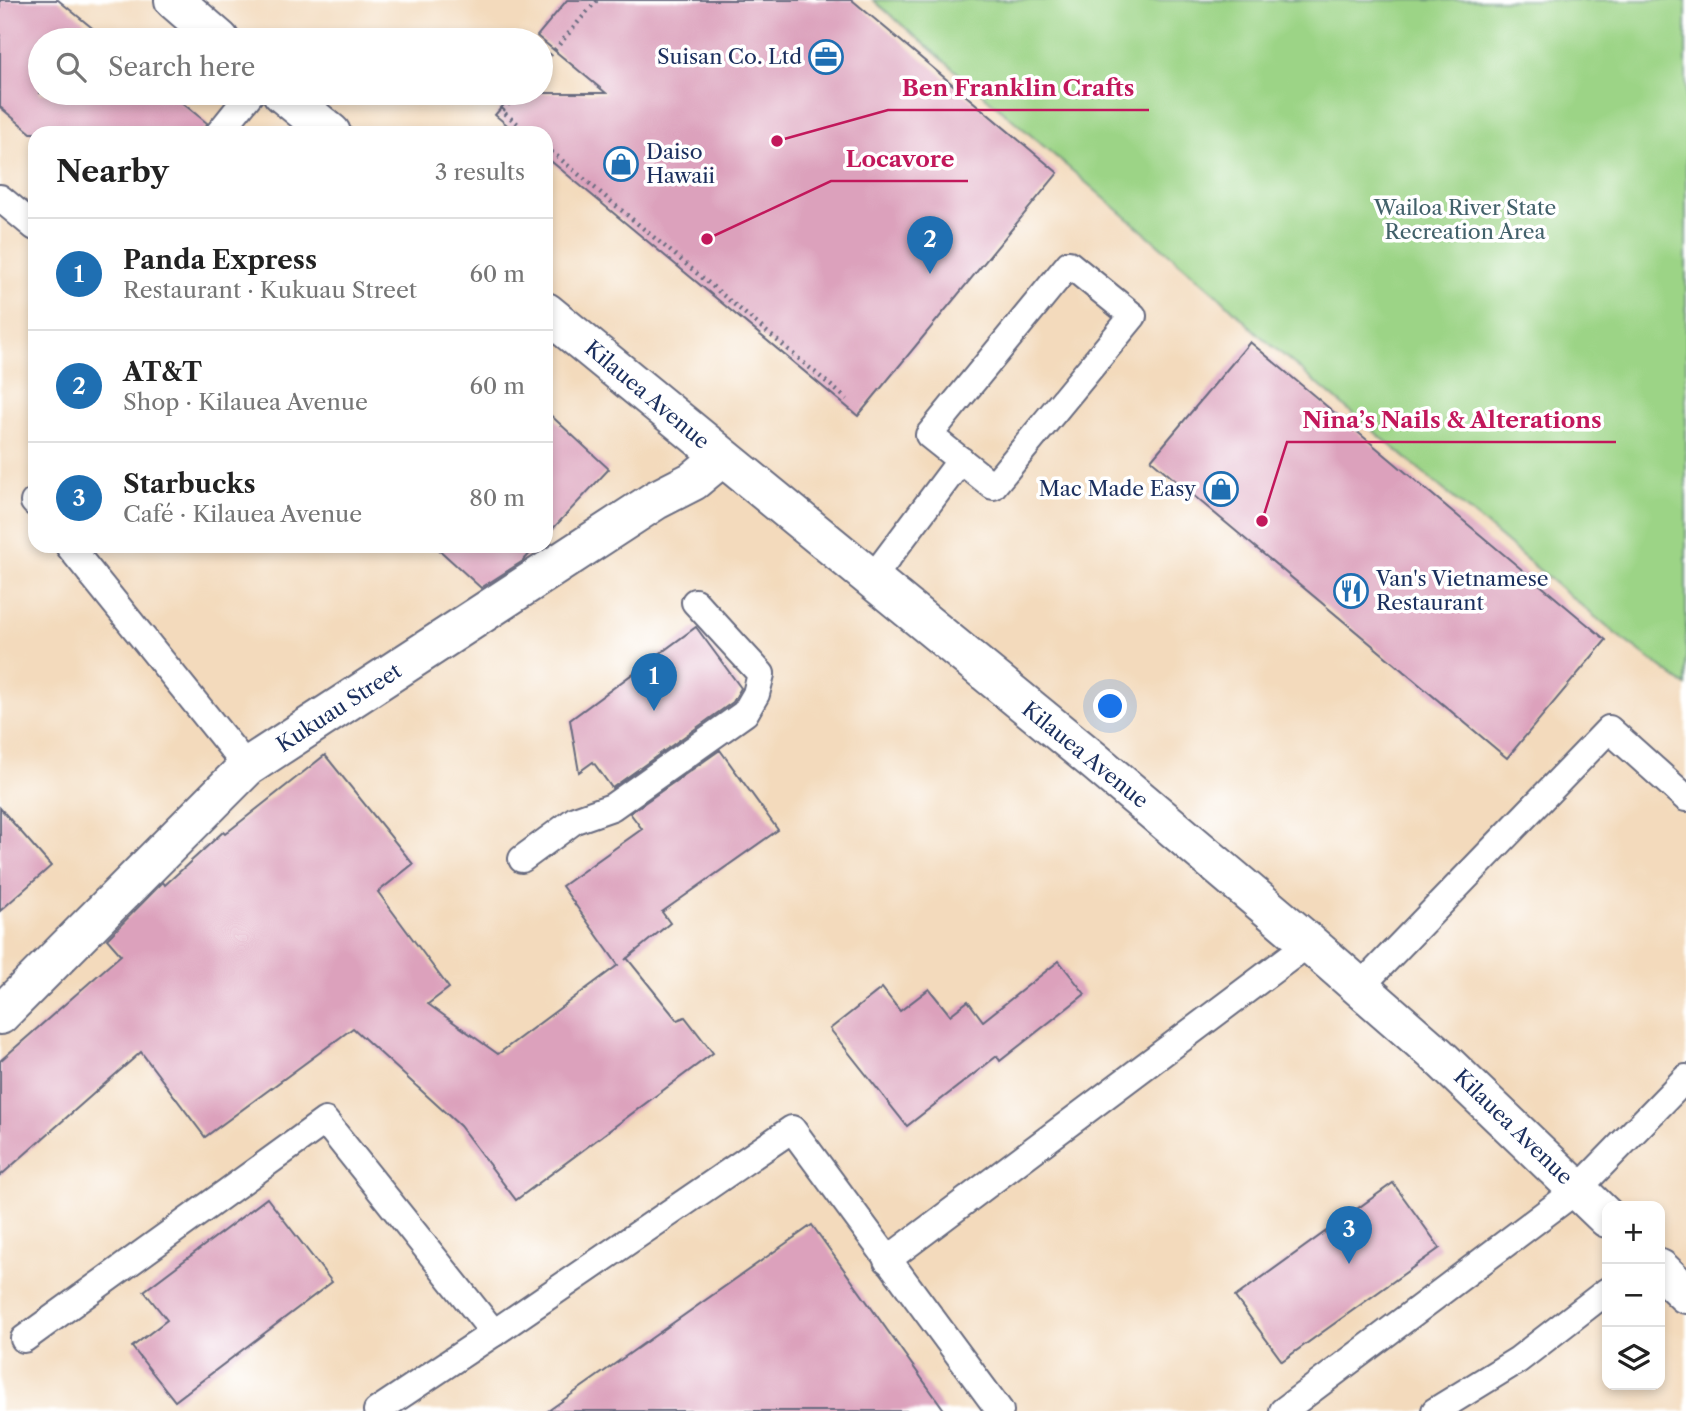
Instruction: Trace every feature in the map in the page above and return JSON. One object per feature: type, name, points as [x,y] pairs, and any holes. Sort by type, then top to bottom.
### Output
[{"type":"street","points":[[173,0],[206,28]]},
{"type":"street","name":"Kilauea Avenue","points":[[553,318],[1093,760],[1309,943],[1446,1063],[1602,1213]]},
{"type":"street","name":"Kukuau Street","points":[[4,1005],[247,767],[656,500],[693,481],[722,457]]},
{"type":"street","points":[[1665,1274],[1686,1294]]},
{"type":"lane","points":[[225,126],[241,105]]},
{"type":"lane","points":[[0,198],[28,221]]},
{"type":"lane","points":[[1069,264],[1133,316],[993,486],[961,460],[929,435],[1069,264]]},
{"type":"lane","points":[[871,580],[961,460]]},
{"type":"lane","points":[[75,553],[247,767]]},
{"type":"lane","points":[[522,859],[575,820],[612,807],[746,713],[756,694],[761,674],[695,602]]},
{"type":"lane","points":[[1360,987],[1609,729],[1686,799]]},
{"type":"lane","points":[[887,1260],[1309,943]]},
{"type":"lane","points":[[1283,1411],[1578,1189],[1686,1079]]},
{"type":"lane","points":[[23,1339],[325,1121],[495,1333]]},
{"type":"lane","points":[[377,1411],[792,1129],[1000,1411]]},
{"type":"lane","points":[[1435,1411],[1518,1360],[1602,1295]]},
{"type":"path","points":[[553,52],[597,0]]},
{"type":"path","points":[[507,105],[502,111],[520,126]]},
{"type":"path","points":[[553,153],[847,399]]},
{"type":"green space","name":"Wailoa River State Recreation Area","points":[[873,0],[1686,0],[1686,686],[1613,632],[1258,334],[1222,299]]},
{"type":"building","points":[[0,0],[58,0],[92,28],[28,28],[28,105],[185,105],[207,123],[206,126],[28,126],[28,130],[0,107]]},
{"type":"building","points":[[567,0],[852,0],[1058,173],[858,416],[553,163],[553,126],[508,126],[495,115],[504,105],[553,105],[553,93],[606,93],[553,49],[553,28],[544,28]]},
{"type":"building","points":[[1250,342],[1606,640],[1507,758],[1151,460]]},
{"type":"building","points":[[553,417],[609,469],[553,529]]},
{"type":"building","points":[[443,553],[530,553],[523,561],[481,588]]},
{"type":"building","points":[[696,627],[741,688],[733,702],[612,788],[593,762],[579,772],[570,720]]},
{"type":"building","points":[[720,750],[778,830],[662,912],[670,923],[627,958],[677,1020],[685,1017],[713,1053],[516,1200],[460,1126],[353,1028],[205,1137],[141,1052],[0,1176],[0,1061],[121,955],[107,939],[163,882],[165,885],[223,832],[225,834],[325,755],[413,864],[378,892],[449,988],[428,1004],[498,1054],[618,965],[562,886],[642,829],[630,813]]},
{"type":"building","points":[[0,808],[51,866],[0,911]]},
{"type":"building","points":[[1059,961],[1085,994],[1000,1061],[997,1056],[907,1126],[830,1029],[882,988],[900,1011],[929,989],[950,1015],[968,1001],[983,1021]]},
{"type":"building","points":[[1393,1183],[1440,1248],[1282,1361],[1235,1297]]},
{"type":"building","points":[[267,1198],[332,1282],[175,1401],[132,1347],[167,1320],[144,1291]]},
{"type":"building","points":[[812,1225],[945,1411],[548,1411]]},
{"type":"place","name":"Suisan Co. Ltd","points":[[826,57]]},
{"type":"place","name":"Ben Franklin Crafts","points":[[777,141]]},
{"type":"place","name":"Daiso Hawaii","points":[[621,164]]},
{"type":"place","name":"Locavore","points":[[707,239]]},
{"type":"place","name":"AT&T","points":[[930,274]]},
{"type":"place","name":"Mac Made Easy","points":[[1221,489]]},
{"type":"place","name":"Nina’s Nails & Alterations","points":[[1262,521]]},
{"type":"place","name":"Van's Vietnamese Restaurant","points":[[1351,591]]},
{"type":"place","name":"Panda Express","points":[[654,711]]},
{"type":"place","name":"Starbucks","points":[[1349,1264]]}]
